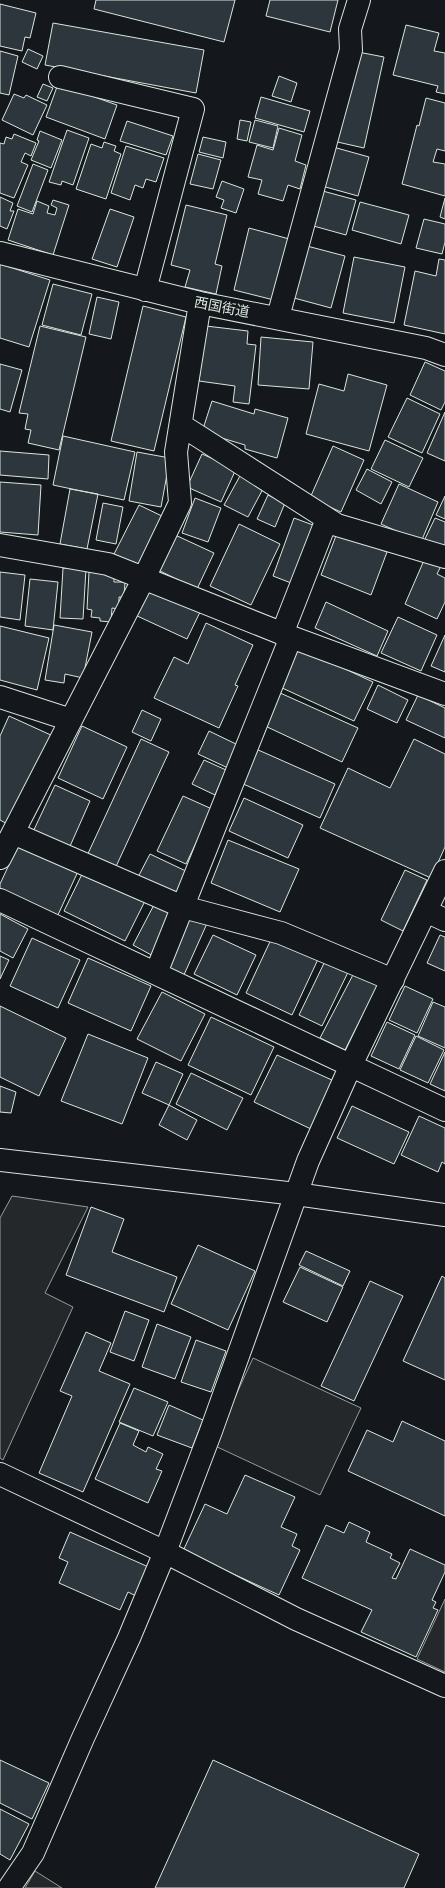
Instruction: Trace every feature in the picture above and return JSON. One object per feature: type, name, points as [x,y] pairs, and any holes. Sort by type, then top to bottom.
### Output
[{"type":"street","points":[[278,317],[352,50],[350,29],[359,0]]},
{"type":"street","points":[[60,78],[193,109],[145,290]]},
{"type":"street","name":"西国街道","points":[[0,254],[200,303],[278,317],[426,348],[445,355]]},
{"type":"street","points":[[0,858],[144,578],[180,503],[176,452],[200,303]]},
{"type":"street","points":[[181,425],[337,526],[445,557]]},
{"type":"street","points":[[156,973],[183,907],[286,636],[327,519]]},
{"type":"street","points":[[0,545],[108,564],[286,636],[445,694]]},
{"type":"street","points":[[0,697],[71,720]]},
{"type":"street","points":[[13,833],[183,907],[281,933],[393,980]]},
{"type":"street","points":[[9,1888],[33,1853],[165,1552],[211,1431],[308,1161],[351,1065],[393,980],[435,916],[445,871]]},
{"type":"street","points":[[0,900],[445,1110]]},
{"type":"street","points":[[0,1160],[296,1194],[445,1215]]},
{"type":"street","points":[[0,1474],[165,1552],[296,1619],[445,1686]]},
{"type":"shaded area","points":[[12,1196],[88,1207],[45,1293],[73,1307],[3,1460],[0,1458],[0,1218]]},
{"type":"shaded area","points":[[253,1358],[361,1408],[320,1495],[213,1445]]},
{"type":"shaded area","points":[[445,1599],[445,1672],[417,1659]]},
{"type":"shaded area","points":[[35,1871],[62,1888],[25,1888]]},
{"type":"building","points":[[96,0],[235,0],[224,42],[94,9]]},
{"type":"building","points":[[270,0],[338,0],[330,32],[266,16]]},
{"type":"building","points":[[0,4],[36,13],[30,38],[25,37],[22,51],[0,46]]},
{"type":"building","points":[[53,23],[204,50],[196,93],[45,65]]},
{"type":"building","points":[[406,25],[439,33],[434,51],[445,53],[445,94],[436,92],[438,86],[393,75]]},
{"type":"building","points":[[28,49],[43,56],[37,69],[22,62]]},
{"type":"building","points":[[0,51],[18,56],[9,95],[0,93]]},
{"type":"building","points":[[353,51],[384,57],[364,148],[333,141]]},
{"type":"building","points":[[279,76],[297,83],[291,102],[272,96]]},
{"type":"building","points":[[43,84],[53,88],[47,101],[37,97]]},
{"type":"building","points":[[58,84],[117,105],[105,139],[46,117]]},
{"type":"building","points":[[14,94],[24,98],[26,95],[47,105],[33,135],[2,120]]},
{"type":"building","points":[[261,97],[310,111],[304,132],[255,118]]},
{"type":"building","points":[[426,98],[445,103],[445,151],[437,149],[433,162],[445,164],[445,196],[402,184],[417,125],[419,126]]},
{"type":"building","points":[[240,120],[251,122],[247,141],[237,139]]},
{"type":"building","points":[[255,120],[278,126],[273,148],[249,142]]},
{"type":"building","points":[[127,121],[173,136],[166,155],[120,141]]},
{"type":"building","points":[[279,128],[302,135],[295,161],[306,165],[300,189],[288,185],[283,201],[258,194],[262,180],[248,177],[257,145],[273,150]]},
{"type":"building","points":[[67,130],[89,138],[73,185],[62,181],[61,185],[49,182]]},
{"type":"building","points":[[40,131],[62,140],[51,168],[31,160],[39,141],[37,140]]},
{"type":"building","points":[[14,134],[36,143],[31,156],[25,153],[21,162],[28,165],[14,198],[0,193],[0,143],[4,144],[6,137],[12,139]]},
{"type":"building","points":[[203,137],[226,142],[223,158],[199,152]]},
{"type":"building","points":[[104,142],[116,146],[114,151],[121,154],[106,199],[76,189],[91,144],[102,148]]},
{"type":"building","points":[[126,146],[164,158],[156,182],[146,179],[143,188],[135,185],[130,200],[111,193]]},
{"type":"building","points":[[333,147],[369,157],[358,196],[322,186]]},
{"type":"building","points":[[198,154],[221,160],[213,189],[190,184]]},
{"type":"building","points":[[33,164],[48,170],[32,212],[17,206]]},
{"type":"building","points":[[222,181],[244,189],[236,213],[221,208],[224,200],[216,197]]},
{"type":"building","points":[[319,190],[356,200],[346,235],[310,225]]},
{"type":"building","points":[[0,197],[13,203],[10,211],[14,211],[7,229],[0,226]]},
{"type":"building","points":[[445,198],[445,219],[440,217]]},
{"type":"building","points":[[53,200],[69,205],[53,255],[8,240],[18,209],[33,214],[37,201],[49,206],[47,213],[55,215],[57,208],[51,205]]},
{"type":"building","points":[[360,202],[409,215],[401,244],[352,230]]},
{"type":"building","points":[[186,205],[227,215],[215,264],[222,266],[216,294],[185,287],[190,270],[171,265]]},
{"type":"building","points":[[110,209],[134,217],[117,267],[92,259]]},
{"type":"building","points":[[424,219],[445,224],[445,242],[442,254],[416,248]]},
{"type":"building","points":[[249,228],[293,240],[278,301],[234,290]]},
{"type":"building","points":[[307,246],[345,256],[331,308],[294,298]]},
{"type":"building","points":[[354,257],[405,267],[394,323],[343,313]]},
{"type":"building","points":[[439,259],[445,260],[445,334],[404,325],[415,271],[436,276]]},
{"type":"building","points":[[0,264],[50,280],[29,347],[0,338]]},
{"type":"building","points":[[53,284],[92,294],[81,335],[42,325]]},
{"type":"building","points":[[97,297],[119,302],[111,339],[89,334]]},
{"type":"building","points":[[143,306],[186,317],[154,451],[111,441]]},
{"type":"building","points":[[40,326],[86,337],[59,450],[28,443],[31,430],[25,429],[28,414],[19,413]]},
{"type":"building","points":[[206,326],[248,331],[247,344],[256,345],[249,404],[233,402],[235,386],[199,381]]},
{"type":"building","points":[[261,337],[313,342],[309,389],[258,385]]},
{"type":"building","points":[[425,362],[445,371],[445,402],[441,410],[410,395]]},
{"type":"building","points":[[0,364],[22,370],[10,412],[0,409]]},
{"type":"building","points":[[348,374],[387,385],[369,451],[306,434],[319,384],[344,391]]},
{"type":"building","points":[[407,398],[440,414],[422,453],[388,437]]},
{"type":"building","points":[[212,401],[254,414],[255,409],[288,418],[277,458],[245,449],[245,445],[202,432]]},
{"type":"building","points":[[445,412],[445,461],[427,453]]},
{"type":"building","points":[[63,436],[135,452],[124,500],[53,485]]},
{"type":"building","points":[[385,440],[423,458],[409,487],[371,469]]},
{"type":"building","points":[[333,446],[364,460],[341,512],[310,498]]},
{"type":"building","points":[[0,451],[49,455],[48,479],[0,475]]},
{"type":"building","points":[[137,452],[170,458],[161,507],[129,501]]},
{"type":"building","points":[[202,454],[236,469],[221,502],[187,487]]},
{"type":"building","points":[[367,469],[392,482],[381,504],[356,490]]},
{"type":"building","points":[[241,474],[264,487],[248,517],[224,505]]},
{"type":"building","points":[[0,482],[41,485],[38,535],[0,532]]},
{"type":"building","points":[[399,484],[438,502],[421,542],[381,524]]},
{"type":"building","points":[[70,489],[98,494],[87,549],[60,544]]},
{"type":"building","points":[[268,495],[285,503],[275,527],[257,519]]},
{"type":"building","points":[[445,496],[445,519],[436,515]]},
{"type":"building","points":[[195,498],[221,508],[208,542],[182,533]]},
{"type":"building","points":[[103,503],[123,507],[116,544],[96,540]]},
{"type":"building","points":[[139,505],[166,518],[141,568],[114,554]]},
{"type":"building","points":[[294,518],[321,528],[299,586],[273,576]]},
{"type":"building","points":[[435,518],[445,522],[445,552],[424,541]]},
{"type":"building","points":[[239,524],[280,544],[251,605],[210,586]]},
{"type":"building","points":[[337,533],[387,552],[371,595],[321,575]]},
{"type":"building","points":[[173,534],[214,553],[197,589],[156,569]]},
{"type":"building","points":[[425,558],[441,566],[437,574],[445,578],[445,602],[437,619],[405,604]]},
{"type":"building","points":[[63,568],[86,569],[83,619],[60,618]]},
{"type":"building","points":[[0,572],[25,575],[20,620],[0,617]]},
{"type":"building","points":[[89,572],[114,574],[114,582],[125,582],[124,597],[119,597],[119,609],[112,608],[111,622],[100,621],[100,618],[91,617],[92,610],[87,609]]},
{"type":"building","points":[[30,579],[58,582],[53,630],[25,626]]},
{"type":"building","points":[[149,583],[202,608],[187,639],[135,615]]},
{"type":"building","points":[[326,602],[388,631],[377,656],[315,628]]},
{"type":"building","points":[[398,617],[437,635],[421,671],[381,653]]},
{"type":"building","points":[[206,623],[253,645],[235,685],[238,686],[219,728],[154,698],[174,657],[188,664]]},
{"type":"building","points":[[54,625],[92,632],[83,678],[65,674],[64,683],[45,680]]},
{"type":"building","points":[[0,626],[49,638],[37,690],[0,680]]},
{"type":"building","points":[[445,635],[445,672],[431,666]]},
{"type":"building","points":[[298,647],[373,682],[354,721],[280,687]]},
{"type":"building","points":[[378,685],[408,700],[397,723],[367,709]]},
{"type":"building","points":[[278,692],[358,728],[342,762],[263,725]]},
{"type":"building","points":[[418,695],[445,708],[445,738],[406,720]]},
{"type":"building","points":[[142,710],[161,719],[151,741],[132,732]]},
{"type":"building","points":[[9,716],[53,736],[11,826],[0,820],[0,736]]},
{"type":"building","points":[[82,726],[127,747],[103,799],[58,778]]},
{"type":"building","points":[[209,731],[238,745],[228,768],[198,754]]},
{"type":"building","points":[[141,739],[169,752],[113,873],[85,860]]},
{"type":"building","points":[[414,739],[445,754],[445,847],[431,878],[320,828],[348,768],[390,788]]},
{"type":"building","points":[[256,749],[335,784],[320,818],[241,783]]},
{"type":"building","points":[[204,760],[226,770],[215,795],[192,784]]},
{"type":"building","points":[[55,785],[90,801],[67,853],[31,836]]},
{"type":"building","points":[[183,796],[212,809],[186,864],[157,851]]},
{"type":"building","points":[[244,798],[303,825],[288,858],[229,831]]},
{"type":"building","points":[[21,839],[80,867],[57,917],[0,890],[0,884]]},
{"type":"building","points":[[228,840],[299,869],[280,912],[211,883]]},
{"type":"building","points":[[150,854],[190,873],[178,899],[137,879]]},
{"type":"building","points":[[85,868],[147,897],[125,941],[64,911]]},
{"type":"building","points":[[405,870],[427,880],[403,931],[381,920]]},
{"type":"building","points":[[156,901],[179,913],[155,957],[133,945]]},
{"type":"building","points":[[188,910],[209,919],[183,977],[162,968]]},
{"type":"building","points":[[0,914],[28,929],[13,958],[0,951]]},
{"type":"building","points":[[274,933],[320,955],[292,1015],[246,993]]},
{"type":"building","points":[[213,935],[256,955],[237,995],[194,974]]},
{"type":"building","points":[[440,935],[445,937],[445,971],[427,963]]},
{"type":"building","points":[[32,938],[80,960],[58,1008],[10,986]]},
{"type":"building","points":[[328,955],[351,966],[322,1026],[299,1015]]},
{"type":"building","points":[[0,956],[9,960],[0,979]]},
{"type":"building","points":[[88,958],[151,986],[131,1031],[68,1003]]},
{"type":"building","points":[[356,969],[380,981],[345,1050],[320,1038]]},
{"type":"building","points":[[405,986],[433,999],[417,1033],[389,1020]]},
{"type":"building","points":[[162,992],[205,1014],[181,1061],[137,1039]]},
{"type":"building","points":[[433,1002],[445,1007],[445,1048],[418,1036]]},
{"type":"building","points":[[0,1006],[66,1038],[39,1096],[0,1077]]},
{"type":"building","points":[[211,1017],[274,1047],[251,1095],[188,1065]]},
{"type":"building","points":[[387,1022],[415,1035],[399,1069],[371,1056]]},
{"type":"building","points":[[88,1034],[148,1058],[122,1124],[61,1101]]},
{"type":"building","points":[[416,1036],[444,1050],[428,1083],[400,1070]]},
{"type":"building","points":[[445,1052],[445,1091],[430,1084]]},
{"type":"building","points":[[277,1055],[334,1081],[311,1129],[254,1102]]},
{"type":"building","points":[[156,1062],[183,1074],[169,1105],[142,1093]]},
{"type":"building","points":[[191,1073],[243,1098],[227,1130],[176,1104]]},
{"type":"building","points":[[0,1086],[16,1092],[11,1113],[0,1112]]},
{"type":"building","points":[[169,1105],[197,1120],[187,1140],[159,1125]]},
{"type":"building","points":[[352,1106],[409,1132],[394,1164],[337,1138]]},
{"type":"building","points":[[419,1116],[445,1128],[445,1164],[442,1162],[438,1172],[401,1155]]},
{"type":"building","points":[[91,1207],[124,1219],[112,1252],[177,1277],[164,1312],[66,1275]]},
{"type":"building","points":[[198,1245],[255,1271],[228,1330],[171,1304]]},
{"type":"building","points":[[306,1251],[350,1271],[343,1286],[299,1265]]},
{"type":"building","points":[[300,1267],[343,1287],[327,1322],[283,1302]]},
{"type":"building","points":[[442,1276],[445,1278],[445,1380],[403,1361]]},
{"type":"building","points":[[370,1281],[403,1296],[354,1401],[321,1386]]},
{"type":"building","points":[[125,1311],[149,1320],[134,1361],[110,1352]]},
{"type":"building","points":[[157,1324],[191,1337],[175,1379],[142,1367]]},
{"type":"building","points":[[86,1332],[111,1343],[99,1371],[130,1384],[83,1492],[39,1473],[72,1396],[60,1391]]},
{"type":"building","points":[[196,1340],[226,1351],[211,1392],[181,1382]]},
{"type":"building","points":[[134,1388],[168,1402],[153,1436],[119,1422]]},
{"type":"building","points":[[169,1405],[203,1420],[192,1448],[157,1435]]},
{"type":"building","points":[[402,1421],[445,1441],[445,1516],[348,1471],[367,1430],[393,1442]]},
{"type":"building","points":[[120,1423],[139,1431],[133,1445],[146,1452],[148,1447],[163,1454],[156,1469],[162,1471],[148,1503],[95,1479]]},
{"type":"building","points":[[245,1475],[295,1497],[281,1527],[297,1534],[292,1546],[300,1550],[279,1595],[183,1551],[205,1504],[227,1514]]},
{"type":"building","points":[[349,1522],[370,1532],[366,1542],[392,1554],[390,1558],[400,1563],[392,1578],[396,1579],[410,1549],[445,1565],[445,1572],[432,1600],[436,1602],[433,1608],[438,1610],[416,1657],[361,1632],[372,1610],[302,1578],[326,1525],[344,1533]]},
{"type":"building","points":[[70,1532],[153,1569],[140,1598],[128,1592],[120,1610],[59,1583],[68,1562],[59,1558]]},
{"type":"building","points":[[0,1760],[49,1783],[32,1819],[0,1803]]},
{"type":"building","points":[[213,1760],[419,1854],[404,1888],[155,1888]]},
{"type":"building","points":[[0,1809],[29,1824],[10,1860],[0,1854]]}]
